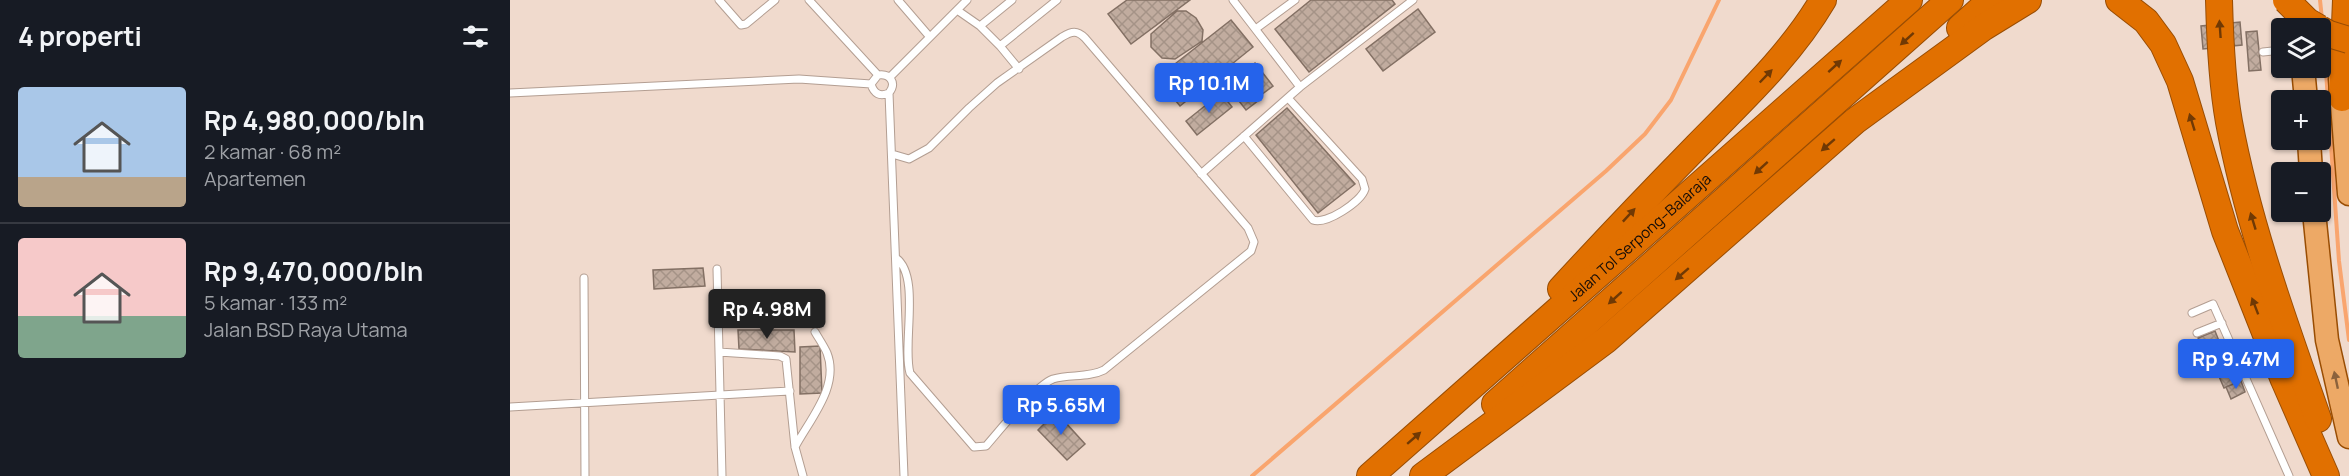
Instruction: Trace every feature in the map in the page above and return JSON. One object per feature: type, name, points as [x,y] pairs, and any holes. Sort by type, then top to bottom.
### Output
[{"type":"highway","points":[[1461,397],[1640,204],[1772,69],[1810,21],[1823,0]]},
{"type":"highway","name":"Jalan Tol Serpong–Balaraja","points":[[1370,476],[1909,0]]},
{"type":"highway","name":"Jalan Tol Serpong–Balaraja","points":[[1414,476],[1950,0]]},
{"type":"highway","points":[[1423,476],[1606,340],[1991,0]]},
{"type":"highway","points":[[1855,121],[1984,27],[2028,0]]},
{"type":"highway","points":[[2119,0],[2146,21],[2163,44],[2180,81],[2225,231],[2284,380],[2326,476]]},
{"type":"highway","points":[[2219,0],[2229,121],[2247,202],[2281,312],[2337,476]]},
{"type":"highway","points":[[2286,0],[2304,18]]},
{"type":"highway","points":[[2345,97],[2346,0]]},
{"type":"highway","points":[[2331,33],[2349,40]]},
{"type":"main road","points":[[2298,0],[2299,18]]},
{"type":"main road","points":[[2335,0],[2345,97],[2349,194]]},
{"type":"main road","points":[[2315,222],[2327,340],[2349,437]]},
{"type":"lane","points":[[720,0],[741,25],[746,24],[775,0]]},
{"type":"lane","points":[[809,0],[878,75]]},
{"type":"lane","points":[[898,0],[929,36]]},
{"type":"lane","points":[[890,77],[967,0]]},
{"type":"lane","points":[[980,26],[1012,0]]},
{"type":"lane","points":[[1000,46],[1057,0]]},
{"type":"lane","points":[[1233,0],[1257,28],[1300,87]]},
{"type":"lane","points":[[1257,28],[1295,0]]},
{"type":"lane","points":[[1201,174],[1300,87],[1413,0]]},
{"type":"lane","points":[[957,10],[980,26],[1019,69]]},
{"type":"lane","points":[[892,154],[909,159],[929,148],[983,95],[1068,33],[1074,32],[1080,34],[1248,228],[1254,242],[1251,251],[1104,370],[1090,375],[1059,378],[1044,384],[982,448],[974,447],[909,374],[908,287],[906,270],[896,258]]},
{"type":"lane","points":[[2263,52],[2271,51]]},
{"type":"lane","points":[[871,84],[878,75],[884,74],[893,82],[889,93],[904,476]]},
{"type":"lane","points":[[510,93],[799,79],[871,84]]},
{"type":"lane","points":[[871,84],[873,90],[878,94],[889,93]]},
{"type":"lane","points":[[1244,136],[1313,220],[1320,222],[1327,220],[1360,197],[1365,189],[1362,179],[1288,98]]},
{"type":"lane","points":[[717,269],[722,476]]},
{"type":"lane","points":[[584,278],[585,476]]},
{"type":"lane","points":[[2192,313],[2213,304],[2289,476]]},
{"type":"lane","points":[[2197,333],[2222,323]]},
{"type":"lane","points":[[795,447],[820,405],[828,386],[830,363],[827,351],[815,332]]},
{"type":"lane","points":[[719,352],[784,357],[787,363],[795,447],[803,476]]},
{"type":"lane","points":[[510,407],[790,390]]},
{"type":"building","points":[[1127,0],[1190,0],[1131,44],[1108,14]]},
{"type":"building","points":[[1311,0],[1392,0],[1395,4],[1309,72],[1275,29]]},
{"type":"building","points":[[1418,9],[1435,32],[1383,71],[1366,49]]},
{"type":"building","points":[[1177,11],[1186,11],[1196,18],[1203,30],[1202,41],[1175,59],[1162,58],[1151,47],[1151,34]]},
{"type":"building","points":[[1231,20],[1253,47],[1180,106],[1157,78]]},
{"type":"building","points":[[2240,22],[2242,45],[2203,49],[2201,26]]},
{"type":"building","points":[[2257,31],[2261,70],[2249,71],[2246,32]]},
{"type":"building","points":[[1255,63],[1273,86],[1261,95],[1243,72]]},
{"type":"building","points":[[1241,77],[1259,100],[1246,110],[1228,87]]},
{"type":"building","points":[[1221,93],[1232,107],[1197,135],[1186,121]]},
{"type":"building","points":[[1287,108],[1355,184],[1318,213],[1256,135]]},
{"type":"building","points":[[703,268],[705,286],[654,289],[653,270]]},
{"type":"building","points":[[738,330],[794,330],[795,352],[739,349]]},
{"type":"building","points":[[2215,331],[2225,356],[2208,363],[2198,338]]},
{"type":"building","points":[[820,346],[822,393],[800,394],[800,347]]},
{"type":"building","points":[[2229,354],[2236,371],[2228,359],[2212,366],[2210,362]]},
{"type":"building","points":[[2228,359],[2238,382],[2224,388],[2214,365]]},
{"type":"building","points":[[2241,381],[2245,392],[2231,399],[2226,387]]},
{"type":"building","points":[[1056,412],[1085,444],[1067,460],[1038,430]]},
{"type":"waterway","points":[[1252,476],[1606,171],[1645,134],[1671,100],[1719,0]]},
{"type":"waterway","points":[[2320,0],[2322,18]]},
{"type":"waterway","points":[[2326,78],[2339,261],[2349,340]]}]
